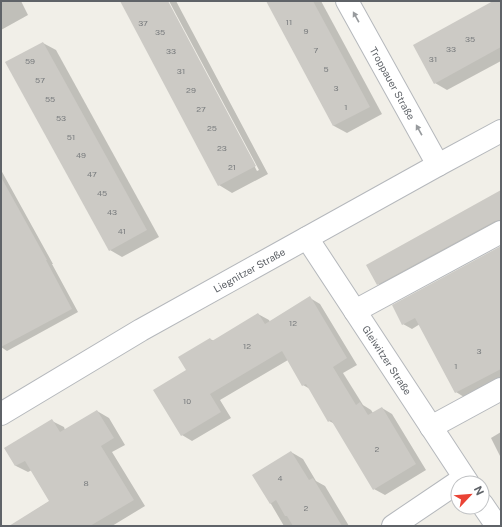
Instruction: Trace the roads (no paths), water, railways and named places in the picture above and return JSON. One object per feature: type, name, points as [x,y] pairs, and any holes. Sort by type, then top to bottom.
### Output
[{"type":"street","name":"Troppauer Straße","points":[[347,1],[438,164]]},
{"type":"street","name":"Liegnitzer Straße","points":[[1,414],[141,330],[438,164],[501,131]]},
{"type":"street","points":[[355,311],[501,232]]},
{"type":"street","name":"Gleiwitzer Straße","points":[[307,238],[463,475]]},
{"type":"street","points":[[432,427],[501,389]]},
{"type":"street","points":[[393,526],[450,490]]},
{"type":"street","points":[[490,515],[497,526]]}]
